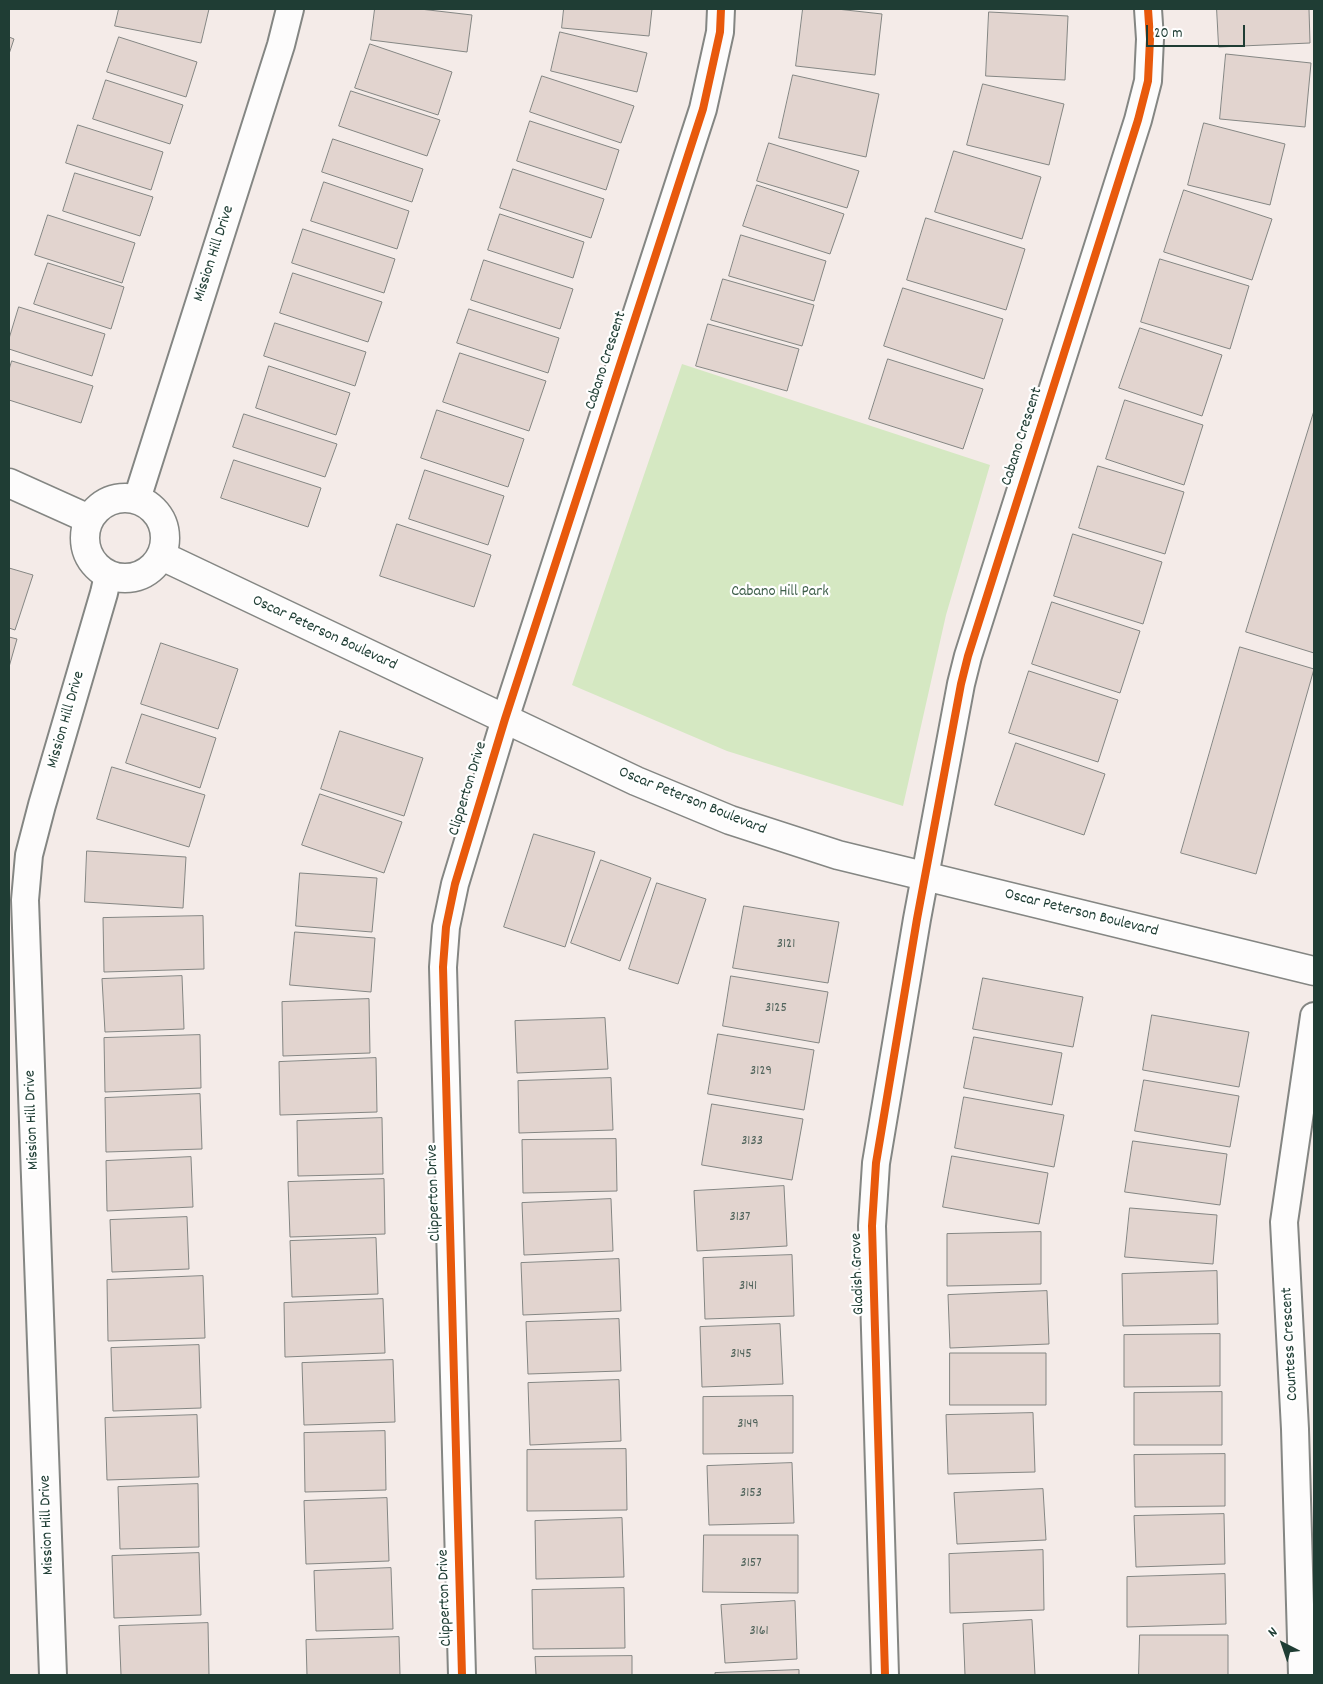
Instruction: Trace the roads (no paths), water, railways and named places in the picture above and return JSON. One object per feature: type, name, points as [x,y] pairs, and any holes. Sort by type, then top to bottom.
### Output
[{"type":"street","name":"Mission Hill Drive","points":[[137,499],[281,45],[290,9]]},
{"type":"street","name":"Cabano Crescent","points":[[505,719],[703,109],[720,32],[721,9]]},
{"type":"street","name":"Cabano Crescent","points":[[926,876],[955,714],[968,656],[1140,112],[1148,81],[1150,39],[1148,9]]},
{"type":"street","points":[[9,483],[89,519]]},
{"type":"street","points":[[123,497],[137,499],[150,505],[160,516],[165,528],[166,543],[162,556],[152,569],[138,577],[123,579],[108,575],[97,567],[89,557],[85,544],[85,531],[89,519],[98,508],[110,500],[123,497]]},
{"type":"street","name":"Oscar Peterson Boulevard","points":[[162,556],[636,781],[730,820],[838,854],[1314,971]]},
{"type":"street","name":"Mission Hill Drive","points":[[53,1675],[25,900],[29,855],[108,575]]},
{"type":"street","name":"Clipperton Drive","points":[[462,1675],[443,967],[446,927],[454,884],[505,719]]},
{"type":"street","name":"Gladish Grove","points":[[885,1675],[872,1246],[873,1198],[876,1163],[926,876]]},
{"type":"street","name":"Countess Crescent","points":[[1302,1675],[1295,1429],[1284,1222],[1314,1016]]},
{"type":"park label","name":"Cabano Hill Park","points":[[780,593]]}]
